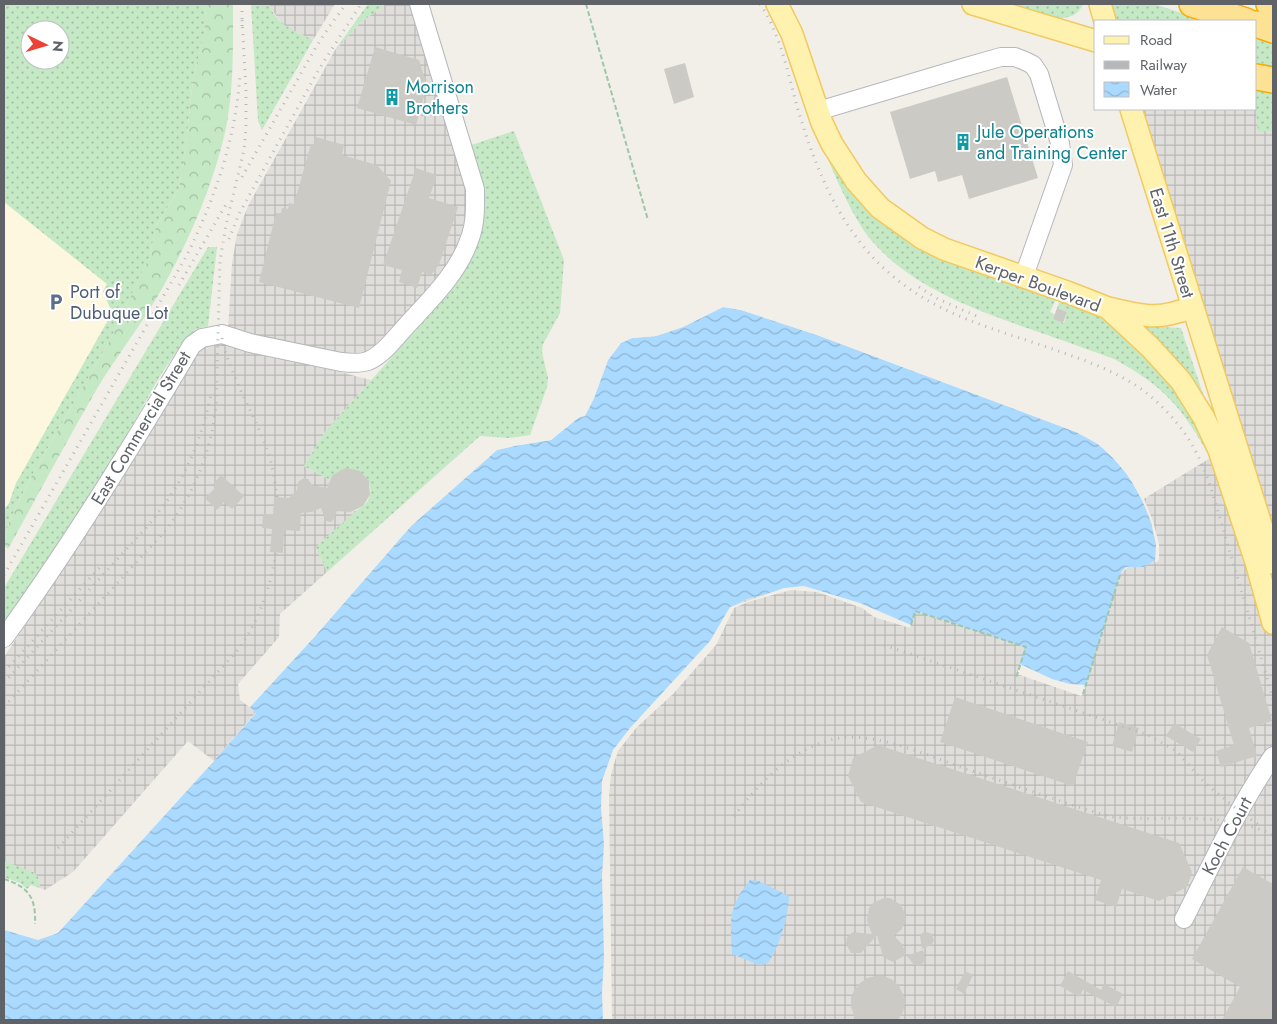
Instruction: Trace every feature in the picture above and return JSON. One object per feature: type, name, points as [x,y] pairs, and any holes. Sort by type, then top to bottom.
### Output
[{"type":"highway","points":[[1192,4],[1243,20]]},
{"type":"highway","points":[[1269,4],[1273,5]]},
{"type":"highway","points":[[1257,24],[1273,30]]},
{"type":"highway","points":[[1257,77],[1273,80]]},
{"type":"main road","name":"Kerper Boulevard","points":[[777,4],[792,34],[818,112],[832,144],[856,181],[880,208],[922,238],[944,249],[1024,276],[1108,308],[1150,347],[1181,381],[1204,418],[1219,450],[1256,562],[1273,623]]},
{"type":"main road","points":[[973,4],[1094,41]]},
{"type":"main road","points":[[1100,4],[1105,20]]},
{"type":"main road","name":"East 11th Street","points":[[1131,110],[1215,376]]},
{"type":"main road","points":[[1108,308],[1158,317],[1174,314],[1192,307]]},
{"type":"main road","points":[[1215,376],[1219,450]]},
{"type":"main road","points":[[1215,376],[1273,563]]},
{"type":"street","name":"East Commercial Street","points":[[4,638],[80,530],[192,345],[202,338],[222,334],[250,343],[341,362],[355,363],[366,361],[379,355],[428,302],[462,258],[471,237],[474,220],[475,189],[419,4]]},
{"type":"street","points":[[818,112],[1001,57],[1015,57],[1033,66],[1040,74],[1060,143],[1063,165],[1024,276]]},
{"type":"street","name":"Koch Court","points":[[1184,919],[1239,811],[1256,780],[1273,756]]},
{"type":"path","points":[[586,4],[648,220]]},
{"type":"path","points":[[1083,694],[1120,574]]},
{"type":"path","points":[[911,625],[915,611],[1026,647],[1016,678]]},
{"type":"path","points":[[4,879],[18,884],[29,894],[34,904],[35,924]]},
{"type":"shaded area","points":[[4,4],[206,4],[179,189],[4,542]]},
{"type":"shaded area","points":[[269,4],[335,4],[313,40],[284,26]]},
{"type":"shaded area","name":"Morrison Brothers","points":[[386,4],[412,4],[467,186],[466,217],[454,255],[447,269],[372,352],[356,359],[228,329],[232,263],[237,234],[248,206],[335,50],[360,23]]},
{"type":"shaded area","points":[[1273,91],[1273,1020],[609,1020],[607,796],[616,750],[732,607],[747,599],[791,588],[817,590],[864,606],[910,625],[915,611],[1026,647],[1130,566],[1142,500],[1210,458],[1245,447],[1141,110],[1257,110]]},
{"type":"shaded area","points":[[212,342],[231,344],[371,380],[325,432],[304,466],[330,480],[327,493],[351,512],[358,510],[316,547],[327,572],[280,614],[279,637],[238,684],[240,700],[256,712],[214,761],[188,741],[73,872],[45,890],[40,888],[38,877],[4,861],[4,657],[88,531],[191,360],[199,350]]},
{"type":"green space","points":[[4,4],[206,4],[204,36],[193,79],[179,189],[156,226],[150,256],[111,338],[30,479],[9,522],[4,542],[4,510],[9,503],[16,483],[112,313],[103,291],[107,284],[4,202]]},
{"type":"green space","points":[[206,4],[233,4],[229,113],[214,172],[198,216],[167,279],[149,310],[98,387],[8,549],[4,542],[9,522],[30,479],[111,338],[150,256],[156,226],[179,189],[193,79],[204,36]]},
{"type":"green space","points":[[251,4],[269,4],[276,17],[287,27],[313,40],[262,130],[258,121]]},
{"type":"green space","points":[[368,4],[386,4],[360,23],[335,50]]},
{"type":"green space","points":[[1003,4],[1083,4],[1077,13],[1069,17],[1058,18],[1035,14]]},
{"type":"green space","points":[[1109,4],[1154,4],[1203,20],[1114,20]]},
{"type":"green space","points":[[1257,38],[1273,44],[1273,71],[1257,68]]},
{"type":"green space","points":[[1257,84],[1273,88],[1273,130],[1258,132],[1256,110]]},
{"type":"green space","points":[[514,131],[564,260],[560,313],[543,344],[542,352],[548,378],[547,387],[530,435],[509,438],[480,436],[327,572],[316,547],[365,504],[370,491],[369,483],[360,472],[352,469],[337,473],[330,480],[304,466],[325,432],[449,293],[461,273],[484,194],[471,145]]},
{"type":"green space","points":[[822,146],[871,207],[1058,295],[1050,312],[1055,315],[1053,319],[1064,323],[1067,312],[1057,308],[1062,296],[1109,322],[1155,360],[1202,427],[1210,458],[1191,425],[1171,400],[1131,369],[1114,359],[962,303],[941,293],[904,270],[871,240],[864,230],[844,194]]},
{"type":"green space","points":[[208,247],[217,247],[208,326],[196,329],[182,343],[160,376],[82,514],[4,625],[4,588]]},
{"type":"green space","points":[[1138,326],[1181,328],[1205,400]]},
{"type":"green space","points":[[4,861],[35,873],[38,877],[40,888],[31,885],[27,889],[20,883],[4,877]]},
{"type":"water","points":[[723,307],[741,310],[817,335],[1076,432],[1099,445],[1111,456],[1132,482],[1147,511],[1152,527],[1157,559],[1144,567],[1126,567],[1121,572],[1083,694],[1017,672],[1025,647],[916,611],[911,625],[875,615],[864,606],[817,590],[791,588],[747,599],[732,607],[714,643],[634,726],[616,750],[609,774],[609,1020],[4,1020],[4,924],[34,933],[53,928],[214,761],[256,713],[250,707],[317,634],[411,526],[497,450],[551,440],[588,410],[608,360],[621,343],[632,338],[656,336],[683,327]]},
{"type":"water","points":[[750,880],[759,881],[789,896],[785,921],[776,949],[768,963],[759,965],[732,954],[732,915],[738,898]]},
{"type":"pier","points":[[723,305],[741,307],[859,347],[1077,430],[1098,441],[1114,455],[1130,474],[1144,499],[1153,521],[1159,544],[1159,560],[1155,563],[1156,545],[1151,521],[1142,500],[1128,475],[1097,443],[1076,432],[817,335],[741,310],[723,307],[683,327],[656,336],[632,338],[621,343],[608,360],[585,416],[578,418],[551,440],[497,450],[411,526],[315,636],[250,707],[248,705],[315,633],[409,525],[496,449],[513,443],[550,438],[577,416],[583,414],[592,397],[606,359],[619,342],[632,335],[655,334],[682,325]]},
{"type":"pier","points":[[804,586],[860,603],[911,625],[910,628],[874,617],[862,608],[817,592],[791,590],[748,602],[734,608],[716,645],[673,694],[636,728],[618,751],[611,774],[609,796],[612,1020],[603,1020],[602,876],[604,845],[601,807],[602,781],[613,750],[630,728],[710,641],[730,607],[784,588]]},
{"type":"pier","points":[[1020,664],[1052,679],[1070,684],[1086,685],[1083,694],[1081,696],[1017,674]]},
{"type":"pier","points":[[204,754],[214,761],[58,933],[38,940],[4,930],[4,921],[35,930],[43,930],[52,926]]},
{"type":"building","name":"Morrison Brothers","points":[[375,47],[419,60],[427,86],[416,125],[357,108]]},
{"type":"building","points":[[685,63],[694,97],[674,104],[664,69]]},
{"type":"building","name":"Jule Operations and Training Center","points":[[1007,77],[1038,178],[969,199],[962,175],[938,182],[935,171],[910,179],[890,112]]},
{"type":"building","points":[[316,137],[344,145],[342,155],[377,165],[391,181],[359,308],[259,282],[276,213],[281,213],[282,208],[288,209],[289,203],[294,204],[311,144],[314,145]]},
{"type":"building","points":[[416,168],[437,175],[429,198],[458,207],[439,265],[431,275],[422,272],[417,288],[399,282],[402,270],[383,265]]},
{"type":"building","points":[[1057,308],[1067,312],[1063,323],[1053,319]]},
{"type":"building","points":[[347,468],[360,471],[369,481],[370,495],[363,506],[351,512],[337,511],[331,522],[326,521],[321,508],[312,512],[301,513],[300,531],[284,530],[283,553],[270,552],[272,529],[262,528],[263,514],[273,515],[274,497],[289,498],[297,490],[298,482],[304,478],[308,479],[312,485],[327,488],[332,476]]},
{"type":"building","points":[[221,475],[244,496],[232,509],[224,502],[217,510],[205,498],[216,487],[213,484]]},
{"type":"building","points":[[1222,627],[1249,643],[1272,721],[1249,728],[1257,756],[1221,767],[1216,751],[1234,745],[1207,655]]},
{"type":"building","points":[[955,697],[1088,742],[1073,786],[940,742]]},
{"type":"building","points":[[1119,722],[1139,728],[1132,752],[1112,746]]},
{"type":"building","points":[[1174,723],[1201,739],[1193,752],[1166,736]]},
{"type":"building","points":[[878,745],[1179,843],[1192,872],[1187,887],[1159,901],[1122,889],[1116,907],[1095,900],[1101,880],[861,802],[848,776],[853,758]]},
{"type":"building","points":[[1243,867],[1273,884],[1273,1020],[1222,1020],[1240,987],[1192,959]]},
{"type":"building","points":[[884,898],[890,898],[901,905],[906,916],[902,929],[894,936],[902,944],[906,955],[893,962],[883,957],[877,935],[861,953],[851,953],[846,944],[847,937],[853,932],[872,934],[867,921],[869,908],[873,903]]},
{"type":"building","points":[[922,933],[932,934],[934,941],[931,945],[922,949],[920,937]]},
{"type":"building","points":[[923,950],[925,958],[923,963],[919,966],[914,965],[907,956]]},
{"type":"building","points":[[965,971],[973,975],[964,994],[956,989]]},
{"type":"building","points":[[1068,971],[1101,990],[1104,984],[1123,994],[1116,1007],[1083,990],[1079,997],[1060,986]]},
{"type":"building","points":[[884,976],[893,980],[903,994],[905,1003],[903,1012],[898,1020],[857,1020],[854,1015],[851,1007],[851,998],[854,990],[867,978]]},
{"type":"railway","points":[[242,4],[242,26]]},
{"type":"railway","points":[[242,177],[316,47],[346,4]]},
{"type":"railway","points":[[229,239],[239,214],[319,69],[361,4]]},
{"type":"railway","points":[[760,4],[774,29],[811,150],[826,187],[845,221],[869,253],[906,287],[926,300],[969,320],[1106,369],[1132,383],[1151,396],[1181,428],[1203,466],[1212,492],[1273,699]]},
{"type":"railway","points":[[4,707],[165,531],[193,487],[200,472],[210,440],[216,406],[220,261],[226,225],[244,150],[246,90],[242,19]]},
{"type":"railway","points":[[4,575],[187,255],[207,212],[229,144],[238,98],[240,74]]},
{"type":"railway","points":[[179,285],[228,201]]},
{"type":"railway","points":[[919,287],[938,299],[981,318]]},
{"type":"railway","points":[[222,338],[238,384],[265,444],[270,459],[277,497]]},
{"type":"railway","points":[[4,683],[145,529],[170,497],[187,466],[201,433],[211,395]]},
{"type":"railway","points":[[58,848],[236,652],[251,629],[262,605],[267,592],[276,552]]},
{"type":"railway","points":[[4,672],[102,565]]},
{"type":"railway","points":[[884,645],[1148,735],[1176,751],[1205,783],[1259,825]]},
{"type":"railway","points":[[734,816],[754,791],[790,759],[818,744],[850,737],[867,738],[902,746],[1072,805],[1110,816],[1194,818],[1234,822],[1273,835]]},
{"type":"place","name":"Morrison Brothers","points":[[392,97]]},
{"type":"place","name":"Jule Operations and Training Center","points":[[963,142]]},
{"type":"place","name":"Port of Dubuque Lot","points":[[56,302]]}]
